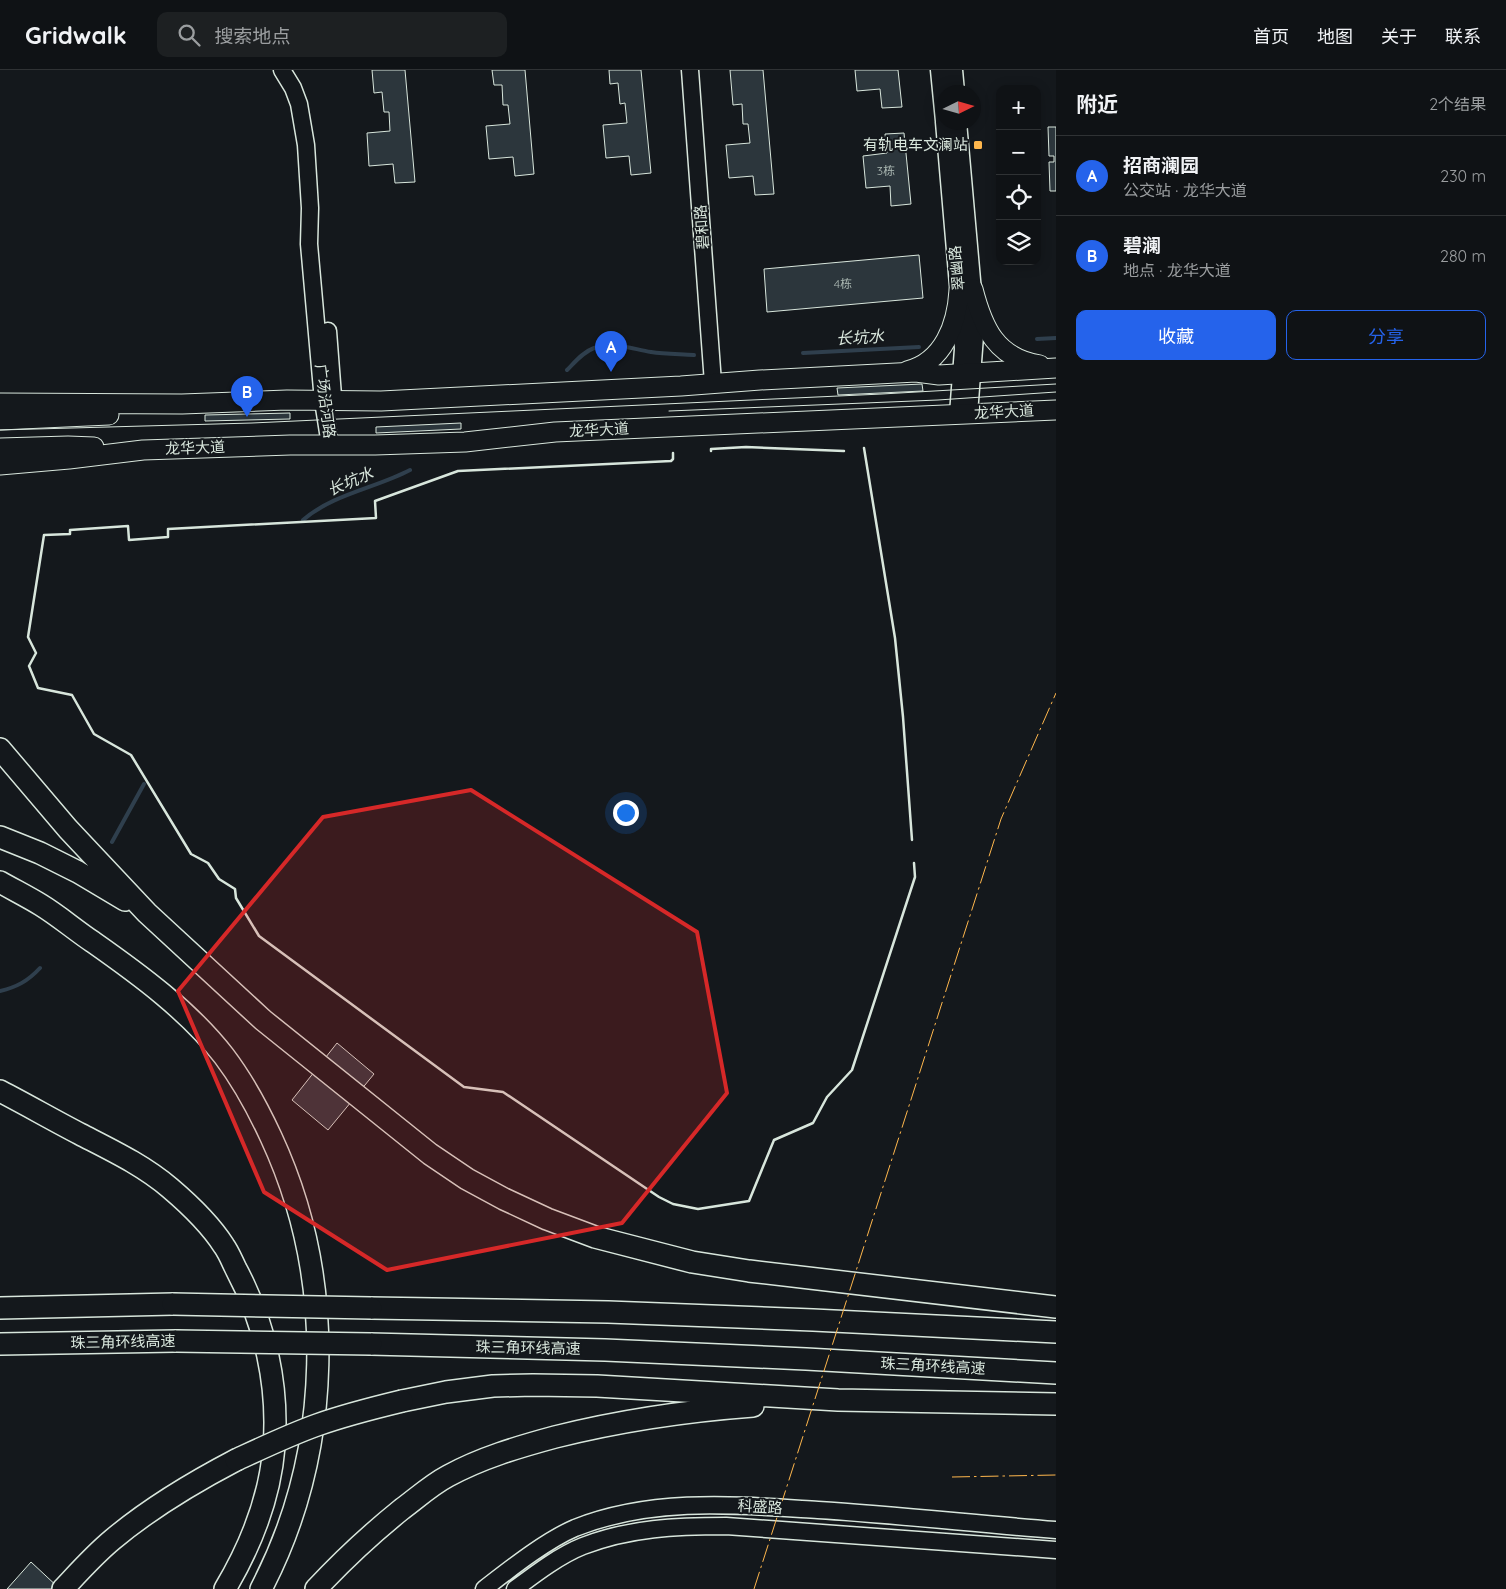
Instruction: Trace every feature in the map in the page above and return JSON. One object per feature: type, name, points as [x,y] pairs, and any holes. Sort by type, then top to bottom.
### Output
[{"type":"highway","points":[[0,749],[68,829],[147,913],[263,1020],[430,1154],[490,1191],[547,1219],[595,1237],[692,1262],[749,1271],[1056,1307]]},
{"type":"highway","points":[[0,838],[48,857],[78,872],[147,913]]},
{"type":"highway","points":[[0,882],[41,906],[128,967],[184,1014],[224,1056],[241,1081],[278,1153],[293,1194],[307,1242],[316,1300],[318,1357],[315,1409],[305,1469],[285,1534],[260,1589]]},
{"type":"highway","points":[[0,1090],[142,1167],[169,1187],[196,1211],[224,1246],[245,1285],[260,1323],[270,1369],[276,1412],[274,1449],[266,1490],[255,1526],[225,1589]]},
{"type":"highway","points":[[0,1308],[173,1304],[608,1312],[1056,1332]]},
{"type":"highway","name":"珠三角环线高速","points":[[0,1344],[176,1341],[371,1344],[615,1351],[1056,1373]]},
{"type":"highway","points":[[63,1589],[111,1540],[133,1523],[185,1488],[236,1460],[276,1441],[317,1425],[359,1412],[446,1392],[493,1386],[597,1386],[838,1400],[1056,1404]]},
{"type":"highway","points":[[316,1589],[339,1564],[370,1536],[429,1488],[469,1465],[495,1455],[528,1444],[616,1424],[691,1412],[838,1400]]},
{"type":"main road","points":[[902,373],[924,365],[933,358],[945,342],[966,290]]},
{"type":"main road","points":[[966,290],[991,336],[1005,351],[1025,362],[1056,368]]},
{"type":"main road","points":[[0,403],[182,404],[287,400],[382,401],[916,372],[939,375],[1056,368]]},
{"type":"main road","points":[[0,420],[96,416],[138,412],[182,404]]},
{"type":"main road","name":"龙华大道","points":[[0,448],[68,446],[143,450],[465,442],[555,432],[1056,410]]},
{"type":"main road","name":"龙华大道","points":[[0,465],[143,450]]},
{"type":"street","name":"广场沿河路","points":[[282,70],[293,88],[302,119],[306,145],[310,208],[319,243],[330,445]]},
{"type":"street","name":"碧和路","points":[[690,70],[713,384]]},
{"type":"street","name":"翠幽路","points":[[939,70],[940,85]]},
{"type":"street","points":[[954,70],[955,85]]},
{"type":"street","name":"翠幽路","points":[[945,130],[966,290],[975,336],[967,373],[963,414]]},
{"type":"street","name":"翠幽路","points":[[958,130],[966,290]]},
{"type":"street","name":"科盛路","points":[[484,1589],[539,1548],[574,1529],[608,1517],[647,1509],[682,1505],[734,1505],[839,1512],[1056,1530]]},
{"type":"street","name":"科盛路","points":[[515,1589],[549,1565],[582,1547],[613,1536],[650,1528],[726,1526],[1056,1550]]},
{"type":"highlighted area","points":[[471,790],[697,932],[727,1093],[622,1223],[387,1270],[264,1192],[178,991],[323,817]]},
{"type":"building","points":[[372,70],[405,70],[415,182],[395,183],[393,164],[369,166],[367,133],[390,131],[389,112],[384,112],[382,92],[374,93]]},
{"type":"building","points":[[492,70],[525,70],[534,174],[515,176],[513,157],[489,159],[486,126],[510,124],[508,105],[503,105],[502,85],[494,85]]},
{"type":"building","points":[[609,70],[641,70],[651,173],[631,175],[629,156],[606,158],[603,125],[627,123],[625,103],[620,104],[618,83],[610,84]]},
{"type":"building","points":[[730,70],[763,70],[774,194],[755,195],[753,176],[729,178],[726,145],[750,143],[748,124],[743,124],[742,104],[733,105]]},
{"type":"building","points":[[855,70],[898,70],[902,107],[882,108],[880,89],[857,91]]},
{"type":"building","points":[[1048,127],[1056,127],[1056,191],[1050,191],[1049,162],[1054,162],[1054,156],[1049,156]]},
{"type":"building","points":[[904,133],[911,204],[891,206],[890,186],[866,188],[863,156],[887,153],[885,134]]},
{"type":"building","points":[[919,255],[923,298],[767,312],[764,269]]},
{"type":"building","points":[[922,384],[923,391],[838,395],[837,388]]},
{"type":"building","points":[[290,413],[290,419],[205,421],[205,415]]},
{"type":"building","points":[[461,423],[461,429],[376,433],[376,427]]},
{"type":"building","points":[[337,1043],[374,1074],[328,1130],[292,1100]]},
{"type":"building","points":[[31,1562],[60,1589],[7,1589]]},
{"type":"waterway","name":"长坑水","points":[[1037,339],[1056,338]]},
{"type":"waterway","name":"长坑水","points":[[567,370],[586,352],[608,345],[656,353],[694,355]]},
{"type":"waterway","name":"长坑水","points":[[803,353],[919,347]]},
{"type":"waterway","name":"长坑水","points":[[303,520],[328,504],[410,470]]},
{"type":"waterway","name":"长坑水","points":[[112,842],[144,784]]},
{"type":"waterway","name":"长坑水","points":[[0,991],[22,983],[40,968]]},
{"type":"tram line","points":[[0,430],[252,423],[882,394],[1056,384]]},
{"type":"tram line","points":[[669,411],[938,400],[1056,392]]},
{"type":"wall","points":[[711,451],[711,449],[746,447],[844,451]]},
{"type":"wall","points":[[864,448],[895,638],[912,840]]},
{"type":"wall","points":[[673,453],[671,461],[458,471],[375,501],[376,518],[168,529],[168,537],[129,540],[128,526],[70,530],[70,534],[44,535],[28,637],[36,653],[29,666],[38,688],[72,695],[94,734],[131,755],[191,854],[208,863],[219,879],[235,889],[236,898],[259,936],[464,1087],[503,1092],[659,1197],[673,1204],[698,1209],[749,1201],[774,1140],[813,1123],[827,1097],[852,1070],[915,877],[914,863]]},
{"type":"power","points":[[754,1589],[1001,819],[1056,693]]},
{"type":"power","points":[[952,1477],[1056,1475]]},
{"type":"place","name":"有轨电车文澜站","points":[[978,145]]},
{"type":"place","name":"招商澜园","points":[[611,372]]},
{"type":"place","name":"碧澜","points":[[247,417]]}]
